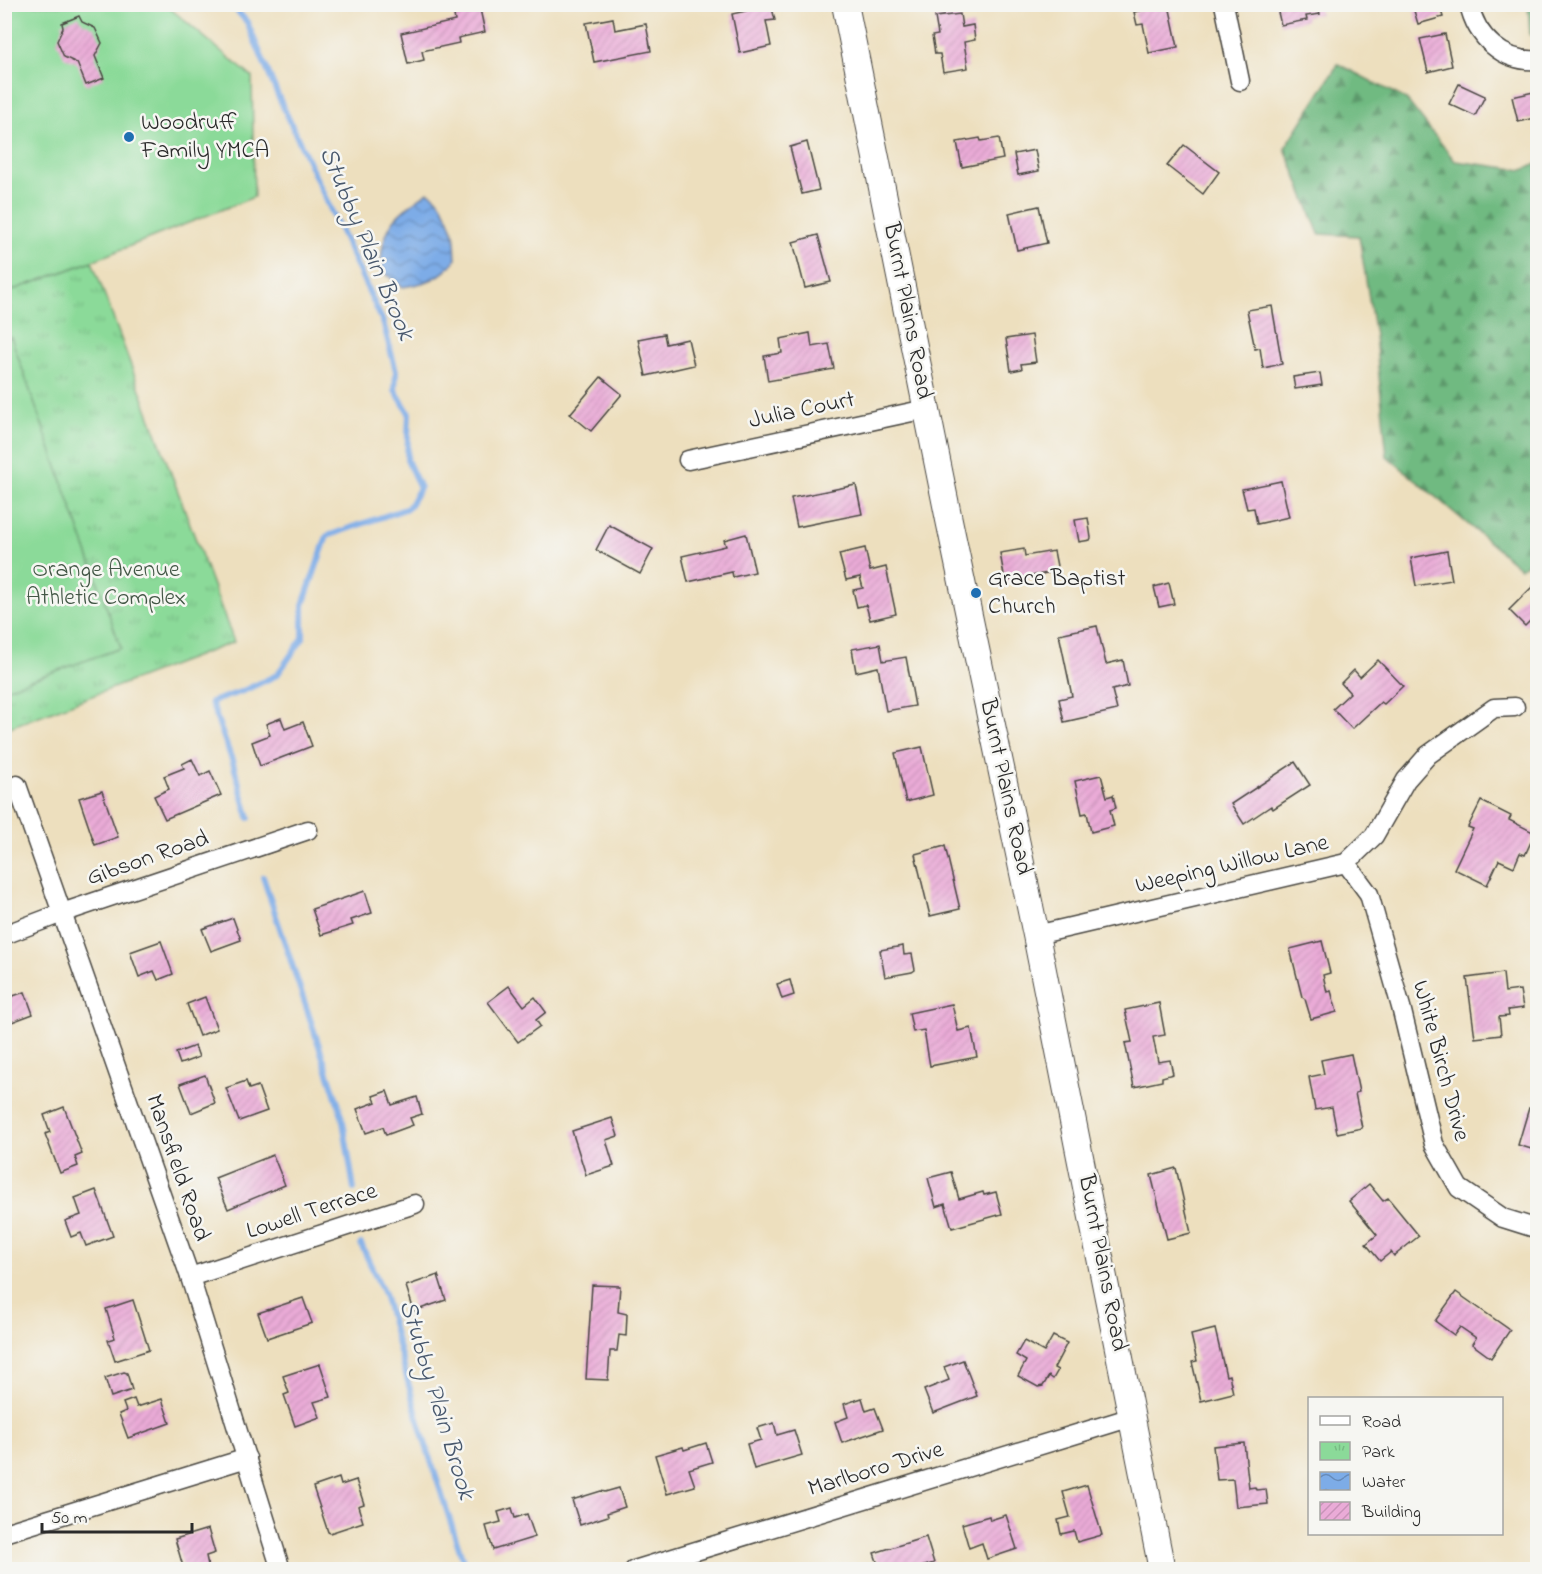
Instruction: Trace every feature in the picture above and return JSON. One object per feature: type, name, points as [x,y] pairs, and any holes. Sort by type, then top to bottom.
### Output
[{"type":"main road","name":"Burnt Plains Road","points":[[845,4],[926,409],[1036,935],[1162,1569]]},
{"type":"street","points":[[1224,4],[1240,81]]},
{"type":"street","points":[[1469,4],[1477,26],[1486,39],[1499,51],[1514,59],[1538,60]]},
{"type":"street","name":"Julia Court","points":[[688,460],[926,409]]},
{"type":"street","name":"Weeping Willow Lane","points":[[1036,935],[1346,863],[1374,836],[1406,780],[1428,755],[1494,708],[1515,707]]},
{"type":"street","name":"Mansfield Road","points":[[16,785],[190,1277],[281,1569]]},
{"type":"street","name":"Gibson Road","points":[[4,935],[62,913],[308,830]]},
{"type":"street","name":"White Birch Drive","points":[[1346,863],[1370,894],[1401,1007],[1434,1144],[1459,1188],[1503,1218],[1538,1229]]},
{"type":"street","name":"Lowell Terrace","points":[[190,1277],[414,1204]]},
{"type":"street","name":"Marlboro Drive","points":[[634,1569],[1132,1417]]},
{"type":"street","points":[[4,1533],[247,1458]]},
{"type":"green space","name":"Woodruff Family YMCA","points":[[5,5],[166,5],[252,77],[254,197],[5,293]]},
{"type":"green space","points":[[1528,5],[1537,5],[1537,40],[1530,34]]},
{"type":"green space","points":[[1338,64],[1406,99],[1455,161],[1523,170],[1537,164],[1538,556],[1520,568],[1387,456],[1375,336],[1359,236],[1319,234],[1285,148]]},
{"type":"green space","name":"Orange Avenue Athletic Complex","points":[[92,261],[234,642],[5,729],[5,293]]},
{"type":"green space","points":[[11,337],[121,648],[5,689],[4,340]]},
{"type":"water","points":[[428,192],[437,198],[447,216],[455,237],[456,259],[439,276],[419,284],[403,287],[385,272],[382,266],[383,245],[395,219]]},
{"type":"building","points":[[744,4],[771,4],[775,20],[766,21],[771,46],[740,53],[732,14],[746,11]]},
{"type":"building","points":[[1276,4],[1304,4],[1304,6],[1318,4],[1320,14],[1306,16],[1307,20],[1281,25]]},
{"type":"building","points":[[1412,4],[1439,4],[1443,17],[1418,24]]},
{"type":"building","points":[[1169,5],[1178,47],[1149,53],[1143,24],[1137,25],[1134,12]]},
{"type":"building","points":[[480,9],[485,32],[458,38],[459,43],[422,51],[424,60],[408,64],[401,33],[455,21],[454,15]]},
{"type":"building","points":[[960,14],[962,27],[973,25],[975,40],[964,42],[968,68],[943,72],[940,54],[935,54],[932,36],[938,35],[935,17]]},
{"type":"building","points":[[79,16],[82,22],[95,28],[102,43],[95,56],[104,78],[86,85],[77,63],[64,57],[57,41],[63,28],[62,23]]},
{"type":"building","points":[[613,18],[615,30],[646,24],[651,51],[594,62],[586,23]]},
{"type":"building","points":[[1445,34],[1452,66],[1428,72],[1420,39]]},
{"type":"building","points":[[1459,84],[1485,96],[1475,116],[1449,104]]},
{"type":"building","points":[[1538,91],[1538,117],[1518,122],[1512,97]]},
{"type":"building","points":[[980,138],[981,141],[999,138],[1003,159],[962,167],[957,142]]},
{"type":"building","points":[[807,142],[819,190],[802,194],[790,147]]},
{"type":"building","points":[[1184,145],[1219,172],[1203,194],[1167,166]]},
{"type":"building","points":[[1035,150],[1039,171],[1018,175],[1014,154]]},
{"type":"building","points":[[1039,206],[1047,243],[1017,250],[1009,213]]},
{"type":"building","points":[[818,235],[831,282],[805,288],[793,242]]},
{"type":"building","points":[[1272,306],[1282,364],[1263,368],[1260,348],[1255,349],[1247,310]]},
{"type":"building","points":[[810,333],[812,347],[829,344],[834,369],[768,381],[764,356],[782,353],[780,339]]},
{"type":"building","points":[[664,334],[666,344],[688,339],[694,365],[646,376],[638,339]]},
{"type":"building","points":[[1032,335],[1036,362],[1021,364],[1022,369],[1011,371],[1006,339]]},
{"type":"building","points":[[1320,373],[1322,385],[1295,389],[1293,377]]},
{"type":"building","points":[[601,377],[622,394],[591,431],[570,414]]},
{"type":"building","points":[[1281,481],[1289,517],[1257,524],[1254,508],[1247,509],[1242,489]]},
{"type":"building","points":[[856,485],[862,514],[797,527],[791,498]]},
{"type":"building","points":[[1088,518],[1091,538],[1079,542],[1075,520]]},
{"type":"building","points":[[609,525],[653,549],[640,574],[596,550]]},
{"type":"building","points":[[746,534],[755,572],[733,577],[732,572],[688,582],[682,556],[726,546],[724,540]]},
{"type":"building","points":[[865,548],[870,571],[886,567],[896,614],[870,620],[866,605],[857,607],[853,590],[863,588],[860,577],[846,580],[839,554]]},
{"type":"building","points":[[1024,549],[1025,556],[1054,551],[1058,571],[1005,581],[1000,553]]},
{"type":"building","points":[[1447,551],[1452,580],[1416,586],[1411,558]]},
{"type":"building","points":[[1538,581],[1538,622],[1533,618],[1525,626],[1509,610]]},
{"type":"building","points":[[1169,583],[1174,604],[1159,607],[1154,587]]},
{"type":"building","points":[[1097,626],[1106,664],[1123,660],[1128,686],[1112,690],[1117,710],[1064,722],[1059,699],[1072,696],[1059,634]]},
{"type":"building","points":[[880,644],[883,661],[906,657],[915,706],[886,711],[878,667],[856,672],[852,649]]},
{"type":"building","points":[[1378,660],[1403,686],[1384,704],[1381,702],[1352,729],[1333,709],[1350,693],[1341,683],[1354,670],[1360,677]]},
{"type":"building","points":[[281,718],[285,729],[303,722],[312,746],[260,766],[252,742],[270,735],[266,724]]},
{"type":"building","points":[[922,747],[933,795],[906,802],[895,753]]},
{"type":"building","points":[[192,759],[200,776],[210,771],[221,795],[165,819],[154,796],[169,789],[164,776],[184,768],[182,764]]},
{"type":"building","points":[[1295,762],[1310,785],[1273,809],[1271,806],[1244,824],[1231,804]]},
{"type":"building","points":[[1101,775],[1107,797],[1113,795],[1116,808],[1110,810],[1114,826],[1091,832],[1087,813],[1082,814],[1075,781]]},
{"type":"building","points":[[102,791],[118,837],[95,845],[79,798]]},
{"type":"building","points":[[1481,801],[1511,816],[1509,820],[1535,833],[1525,855],[1520,853],[1514,867],[1499,860],[1487,885],[1454,869],[1473,829],[1468,827]]},
{"type":"building","points":[[945,846],[960,909],[930,916],[915,854]]},
{"type":"building","points":[[365,891],[372,913],[351,920],[353,925],[321,935],[312,909]]},
{"type":"building","points":[[233,918],[241,940],[211,951],[202,929]]},
{"type":"building","points":[[161,941],[173,974],[158,980],[154,971],[139,977],[130,952]]},
{"type":"building","points":[[1322,941],[1330,973],[1323,975],[1327,992],[1331,991],[1337,1012],[1311,1019],[1305,999],[1302,997],[1290,949]]},
{"type":"building","points":[[903,946],[904,955],[912,954],[915,970],[885,977],[880,950]]},
{"type":"building","points":[[1503,973],[1505,992],[1520,990],[1523,1008],[1508,1010],[1509,1016],[1499,1017],[1501,1035],[1475,1038],[1467,978]]},
{"type":"building","points":[[790,980],[794,995],[782,999],[777,984]]},
{"type":"building","points":[[509,986],[524,1006],[535,997],[546,1012],[536,1020],[540,1026],[518,1042],[488,1002]]},
{"type":"building","points":[[25,992],[33,1014],[4,1025],[4,999]]},
{"type":"building","points":[[205,997],[217,1029],[199,1036],[187,1004]]},
{"type":"building","points":[[1159,1003],[1165,1035],[1153,1037],[1158,1062],[1170,1060],[1173,1074],[1162,1077],[1162,1081],[1134,1087],[1125,1043],[1132,1042],[1125,1010]]},
{"type":"building","points":[[952,1004],[958,1031],[971,1028],[977,1057],[930,1066],[924,1030],[913,1032],[909,1013]]},
{"type":"building","points":[[195,1046],[199,1057],[180,1064],[176,1053]]},
{"type":"building","points":[[1351,1054],[1359,1092],[1355,1093],[1362,1128],[1337,1133],[1332,1107],[1315,1110],[1309,1077],[1324,1074],[1321,1060]]},
{"type":"building","points":[[205,1075],[215,1103],[191,1113],[180,1084]]},
{"type":"building","points":[[246,1081],[249,1089],[258,1086],[267,1111],[239,1121],[226,1088]]},
{"type":"building","points":[[387,1091],[392,1105],[417,1097],[422,1114],[410,1118],[413,1125],[386,1135],[383,1127],[366,1133],[357,1109],[376,1102],[373,1096]]},
{"type":"building","points":[[64,1107],[82,1154],[75,1157],[78,1166],[60,1173],[45,1134],[50,1132],[44,1115]]},
{"type":"building","points":[[1529,1108],[1538,1110],[1538,1151],[1518,1145]]},
{"type":"building","points":[[612,1118],[618,1136],[606,1140],[614,1166],[586,1175],[572,1131]]},
{"type":"building","points":[[273,1155],[285,1185],[228,1209],[215,1178]]},
{"type":"building","points":[[1176,1168],[1191,1233],[1167,1239],[1151,1175]]},
{"type":"building","points":[[951,1172],[959,1199],[983,1192],[984,1195],[996,1192],[1002,1214],[952,1228],[945,1204],[936,1207],[928,1178]]},
{"type":"building","points":[[1369,1184],[1383,1201],[1388,1198],[1419,1236],[1394,1256],[1391,1252],[1380,1261],[1366,1244],[1377,1235],[1349,1201]]},
{"type":"building","points":[[96,1190],[113,1236],[86,1246],[81,1233],[71,1237],[65,1221],[81,1215],[75,1198]]},
{"type":"building","points":[[438,1275],[446,1300],[414,1311],[406,1286]]},
{"type":"building","points":[[592,1285],[620,1286],[618,1312],[627,1314],[626,1336],[619,1335],[617,1351],[610,1351],[608,1380],[586,1379]]},
{"type":"building","points":[[1456,1292],[1510,1330],[1491,1358],[1472,1344],[1476,1338],[1460,1327],[1454,1335],[1435,1321]]},
{"type":"building","points":[[303,1298],[312,1323],[267,1338],[258,1313]]},
{"type":"building","points":[[133,1300],[149,1350],[115,1361],[108,1340],[115,1338],[106,1309]]},
{"type":"building","points":[[1215,1329],[1226,1376],[1229,1375],[1233,1393],[1201,1401],[1192,1362],[1197,1361],[1191,1335]]},
{"type":"building","points":[[1053,1336],[1067,1343],[1054,1368],[1058,1370],[1053,1379],[1049,1376],[1043,1386],[1038,1387],[1018,1376],[1026,1361],[1016,1355],[1024,1341],[1044,1352]]},
{"type":"building","points":[[963,1360],[977,1396],[933,1413],[924,1390],[949,1380],[944,1367]]},
{"type":"building","points":[[320,1364],[331,1397],[314,1402],[320,1417],[295,1426],[284,1395],[289,1393],[283,1376]]},
{"type":"building","points":[[127,1373],[132,1390],[111,1397],[105,1378]]},
{"type":"building","points":[[862,1398],[866,1411],[875,1408],[883,1429],[842,1443],[835,1422],[848,1417],[844,1404]]},
{"type":"building","points":[[134,1399],[137,1407],[162,1399],[170,1423],[128,1438],[119,1414],[126,1411],[123,1403]]},
{"type":"building","points":[[774,1423],[777,1435],[794,1430],[802,1455],[754,1469],[747,1444],[761,1440],[757,1428]]},
{"type":"building","points":[[706,1443],[712,1462],[689,1469],[695,1486],[667,1494],[655,1455]]},
{"type":"building","points":[[1244,1443],[1249,1488],[1266,1489],[1268,1504],[1236,1507],[1233,1479],[1217,1480],[1213,1446]]},
{"type":"building","points":[[339,1478],[341,1485],[356,1480],[364,1504],[358,1506],[363,1522],[330,1533],[313,1487]]},
{"type":"building","points":[[1087,1485],[1102,1535],[1077,1542],[1074,1531],[1061,1534],[1058,1520],[1070,1517],[1063,1492]]},
{"type":"building","points":[[619,1488],[625,1507],[607,1513],[608,1516],[580,1525],[572,1500]]},
{"type":"building","points":[[512,1508],[515,1518],[527,1514],[535,1537],[493,1550],[486,1526],[501,1522],[498,1512]]},
{"type":"building","points":[[1006,1515],[1017,1549],[987,1559],[982,1543],[969,1548],[962,1524],[989,1516],[990,1520]]},
{"type":"building","points":[[208,1529],[215,1553],[206,1556],[209,1570],[184,1570],[175,1539]]},
{"type":"building","points":[[926,1537],[934,1563],[912,1570],[880,1570],[874,1553]]},
{"type":"waterway","name":"Stubby Plain Brook","points":[[231,4],[247,22],[279,98],[383,322],[396,371],[395,390],[409,413],[407,460],[420,488],[408,508],[327,536],[303,605],[303,638],[277,675],[243,691],[211,702],[233,763],[249,818]]},
{"type":"waterway","name":"Stubby Plain Brook","points":[[263,877],[342,1115],[354,1189]]},
{"type":"waterway","name":"Stubby Plain Brook","points":[[361,1244],[384,1294],[422,1433],[466,1570]]},
{"type":"place","name":"Woodruff Family YMCA","points":[[129,137]]},
{"type":"place","name":"Grace Baptist Church","points":[[976,593]]}]
